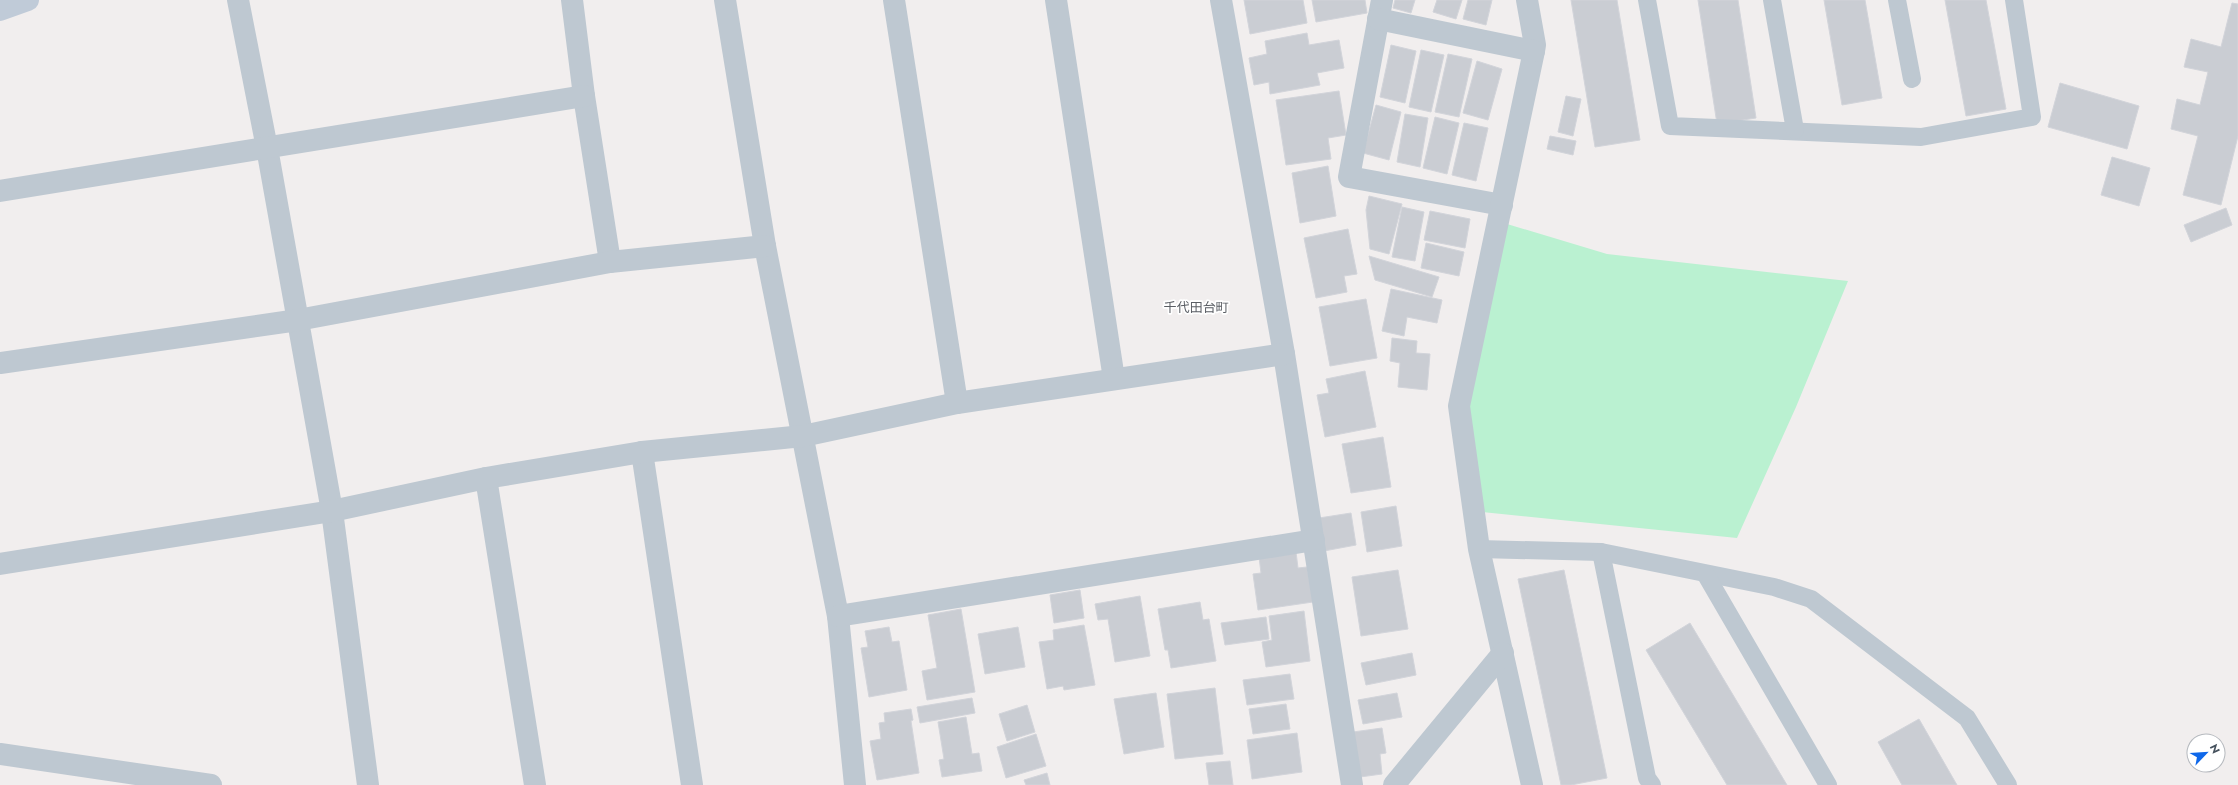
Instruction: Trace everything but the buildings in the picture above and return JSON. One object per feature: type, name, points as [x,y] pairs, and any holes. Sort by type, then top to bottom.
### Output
[{"type":"street","points":[[0,10],[28,0]]},
{"type":"street","points":[[238,0],[267,148],[332,512],[368,785]]},
{"type":"street","points":[[572,0],[584,96],[610,262]]},
{"type":"street","points":[[725,0],[765,246],[838,616],[855,785]]},
{"type":"street","points":[[894,0],[957,403]]},
{"type":"street","points":[[1056,0],[1114,379]]},
{"type":"street","points":[[1221,0],[1284,354],[1352,785]]},
{"type":"street","points":[[1527,0],[1535,44],[1534,51],[1459,406],[1480,549],[1532,785]]},
{"type":"street","points":[[1502,205],[1349,177],[1380,10],[1534,51]]},
{"type":"street","points":[[0,191],[584,96]]},
{"type":"street","points":[[0,364],[298,320],[610,262],[765,246]]},
{"type":"street","points":[[0,564],[332,512],[486,478],[642,452],[803,436],[957,403],[1284,354]]},
{"type":"street","points":[[642,452],[692,785]]},
{"type":"street","points":[[486,478],[535,785]]},
{"type":"street","points":[[838,616],[1314,540]]},
{"type":"street","points":[[1394,785],[1503,653]]},
{"type":"street","points":[[0,754],[211,785]]},
{"type":"lane","points":[[1648,0],[1670,126],[1795,130],[1921,137],[2032,117],[2014,0]]},
{"type":"lane","points":[[1772,0],[1795,130]]},
{"type":"lane","points":[[1897,0],[1912,79]]},
{"type":"lane","points":[[1480,549],[1601,552],[1706,575],[1774,587],[1811,599],[1967,718],[2008,785]]},
{"type":"lane","points":[[1601,552],[1646,770],[1652,785]]},
{"type":"lane","points":[[1706,575],[1828,785]]},
{"type":"green space","points":[[1507,224],[1607,254],[1848,281],[1796,407],[1737,538],[1482,512],[1468,410]]},
{"type":"district","name":"千代田台町","points":[[1196,307]]}]
